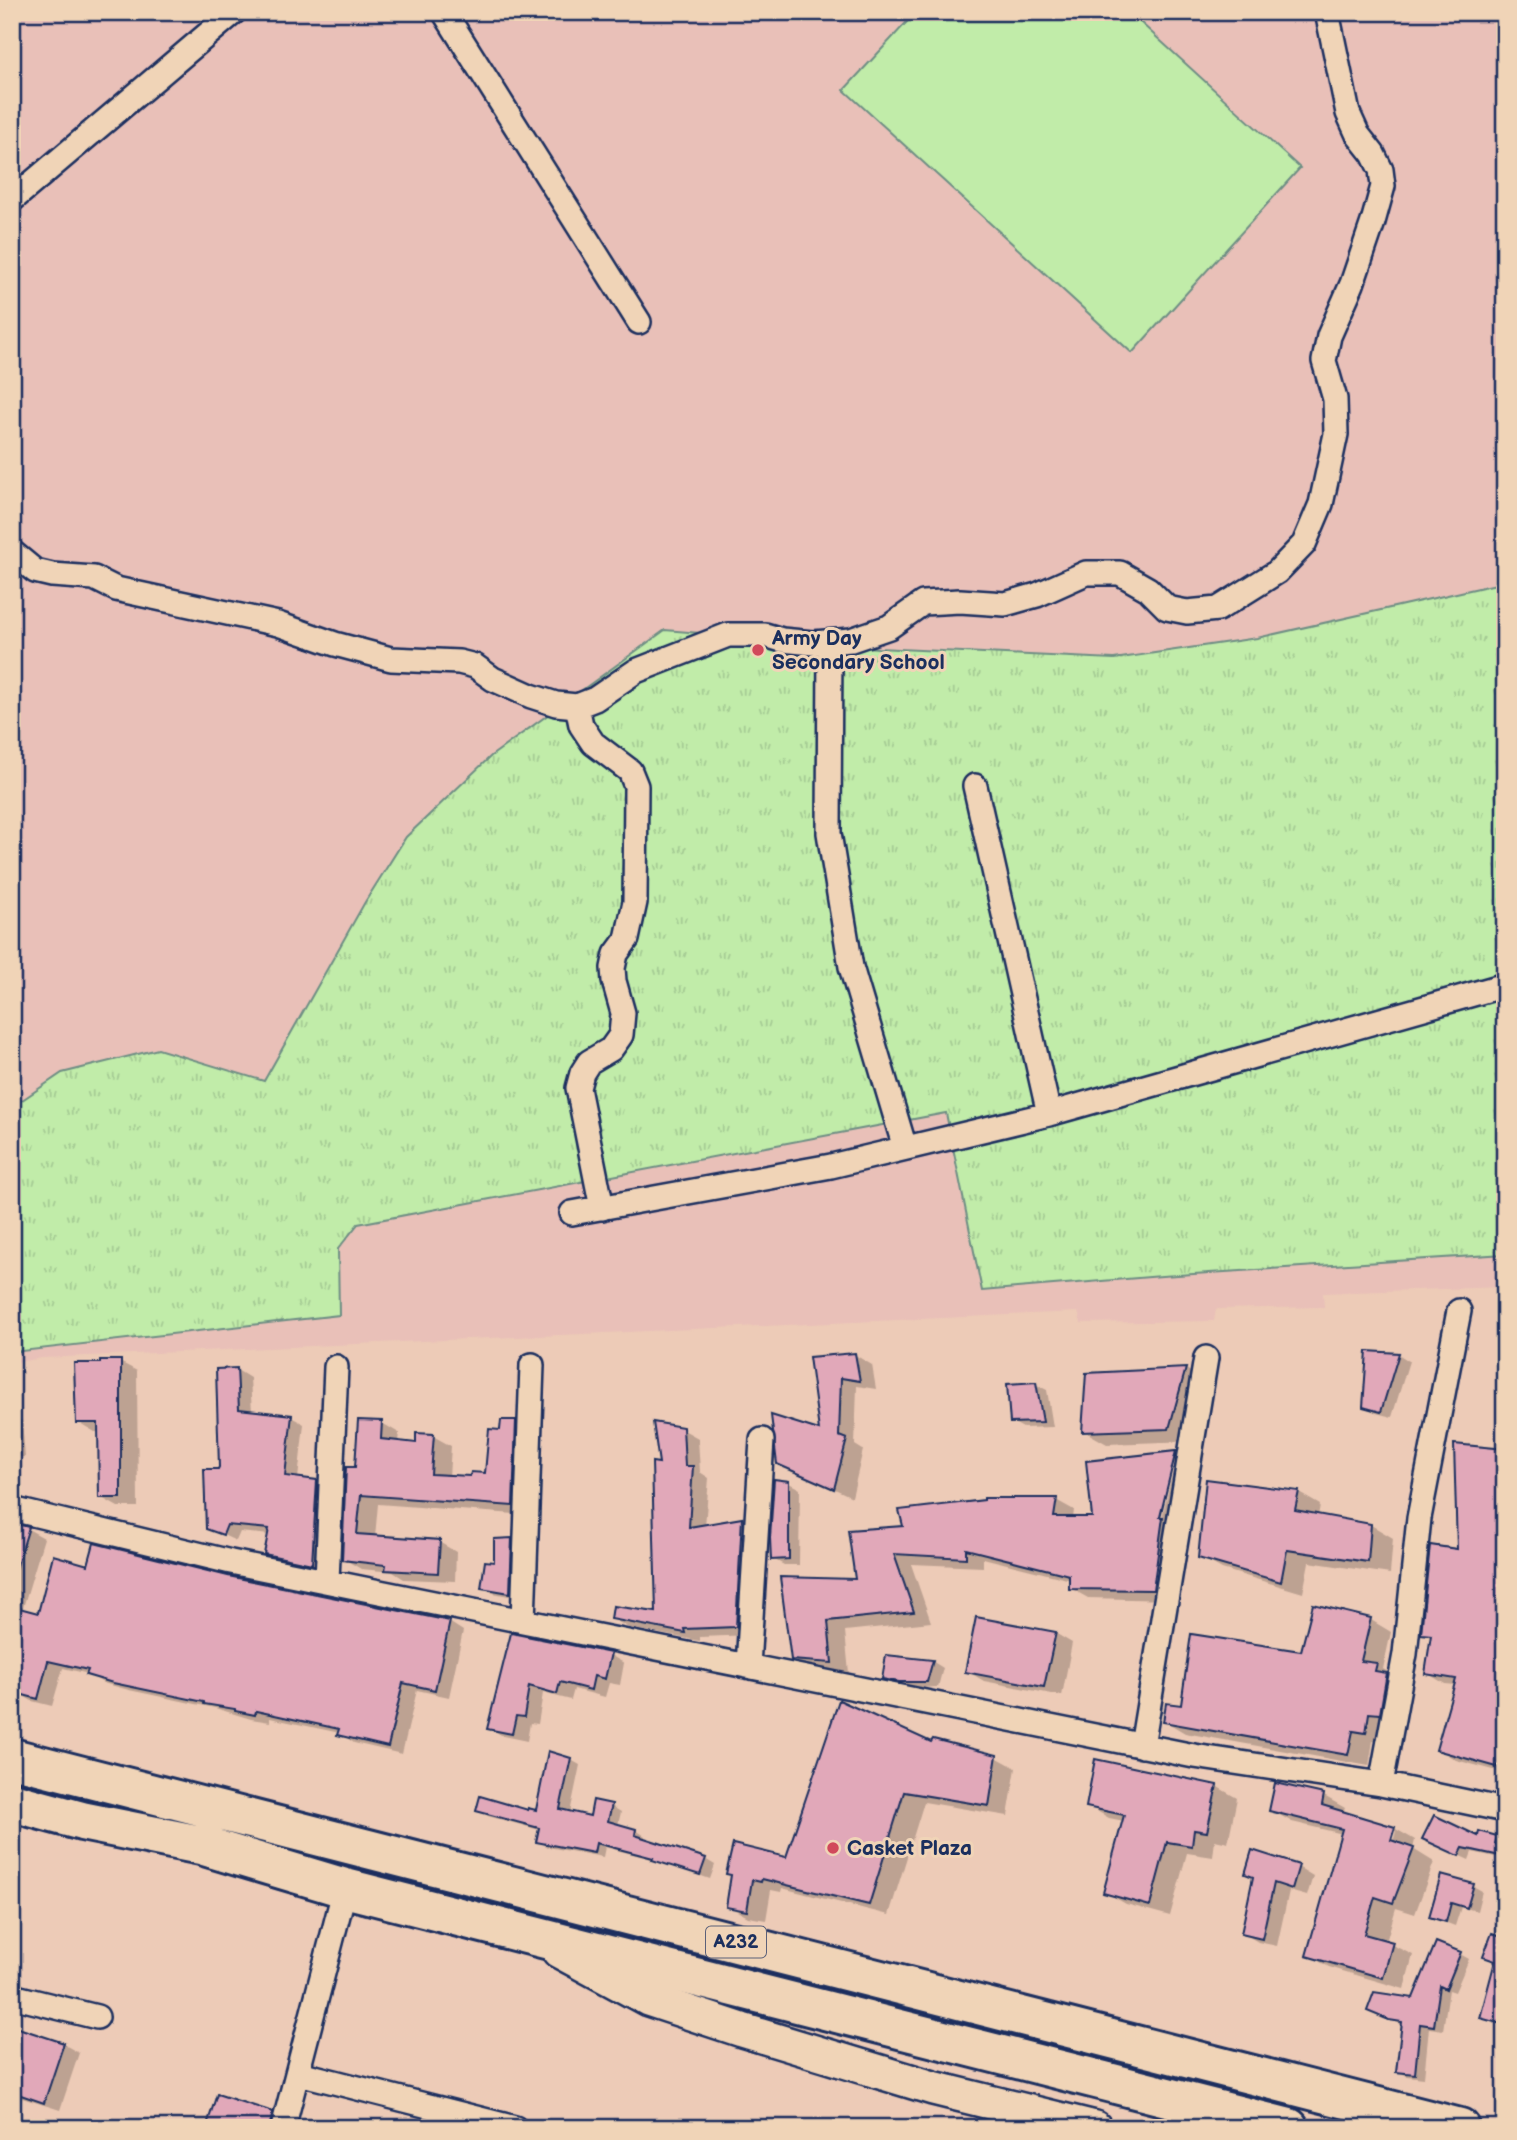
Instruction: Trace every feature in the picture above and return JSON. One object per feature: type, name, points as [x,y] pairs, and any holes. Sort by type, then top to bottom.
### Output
[{"type":"highway","name":"A232","points":[[12,1758],[1460,2128]]},
{"type":"highway","name":"A232","points":[[12,1802],[82,1821],[201,1845],[345,1888],[1289,2128]]},
{"type":"main road","points":[[529,1935],[648,1999],[933,2088],[1096,2128]]},
{"type":"street","points":[[12,200],[234,12]]},
{"type":"street","points":[[444,12],[639,322]]},
{"type":"street","points":[[12,552],[35,571],[94,578],[116,589],[278,624],[335,644],[391,659],[459,662],[475,666],[493,679],[531,696],[556,704],[577,706],[595,699],[636,671],[728,635],[747,633],[782,640],[830,642],[851,640],[889,627],[923,603],[951,601],[1005,604],[1037,595],[1086,573],[1121,573],[1148,589],[1167,608],[1186,612],[1218,609],[1277,572],[1304,544],[1321,504],[1335,434],[1335,399],[1324,361],[1329,336],[1352,284],[1383,186],[1381,170],[1358,135],[1348,113],[1327,12]]},
{"type":"street","points":[[830,642],[829,833],[851,967],[905,1148]]},
{"type":"street","points":[[577,706],[581,725],[593,743],[630,771],[636,786],[635,902],[627,939],[616,954],[613,968],[623,1013],[621,1035],[611,1049],[589,1062],[582,1073],[578,1088],[602,1208]]},
{"type":"street","points":[[975,786],[1049,1114]]},
{"type":"street","points":[[572,1213],[831,1166],[1049,1114],[1505,985]]},
{"type":"street","points":[[1381,1784],[1405,1654],[1419,1518],[1459,1311]]},
{"type":"street","points":[[1142,1746],[1206,1358]]},
{"type":"street","points":[[523,1621],[533,1365]]},
{"type":"street","points":[[327,1581],[337,1367]]},
{"type":"street","points":[[748,1666],[762,1440]]},
{"type":"street","points":[[12,1509],[231,1562],[1142,1746],[1381,1784],[1505,1810]]},
{"type":"street","points":[[283,2128],[345,1888]]},
{"type":"street","points":[[12,1996],[97,2017]]},
{"type":"street","points":[[299,2073],[515,2128]]},
{"type":"shaded area","name":"Army Day Secondary School","points":[[12,12],[1505,12],[1505,1287],[1323,1293],[1324,1307],[1216,1309],[1214,1321],[1081,1323],[1078,1312],[42,1358],[12,1363]]},
{"type":"green space","points":[[916,12],[1129,12],[1300,168],[1132,353],[844,90]]},
{"type":"green space","points":[[1505,582],[1505,1254],[1162,1276],[982,1291],[946,1113],[358,1224],[338,1249],[339,1315],[13,1352],[12,1107],[62,1073],[158,1049],[264,1081],[365,902],[406,837],[491,756],[665,630],[878,648],[1114,659],[1257,638]]},
{"type":"building","points":[[1367,1351],[1399,1353],[1381,1412],[1363,1407]]},
{"type":"building","points":[[855,1353],[860,1381],[841,1378],[839,1436],[847,1439],[834,1489],[777,1464],[771,1415],[819,1430],[809,1357]]},
{"type":"building","points":[[100,1360],[121,1360],[121,1498],[99,1498],[98,1423],[76,1423],[74,1363],[100,1363]]},
{"type":"building","points":[[237,1368],[239,1409],[292,1415],[285,1476],[317,1480],[312,1564],[264,1554],[269,1529],[227,1525],[223,1535],[206,1529],[204,1469],[219,1467],[216,1369]]},
{"type":"building","points":[[1186,1368],[1169,1429],[1082,1432],[1086,1373]]},
{"type":"building","points":[[1036,1382],[1043,1422],[1010,1423],[1007,1384]]},
{"type":"building","points":[[358,1420],[382,1421],[381,1439],[416,1443],[416,1433],[434,1434],[431,1474],[470,1476],[471,1472],[485,1473],[489,1429],[500,1430],[501,1420],[516,1420],[513,1506],[361,1495],[357,1534],[440,1540],[438,1573],[385,1570],[386,1565],[342,1560],[346,1467],[355,1467]]},
{"type":"building","points":[[653,1422],[683,1427],[685,1466],[693,1466],[689,1527],[742,1518],[736,1627],[684,1629],[685,1633],[611,1619],[613,1606],[656,1612],[652,1462],[659,1463]]},
{"type":"building","points":[[1454,1444],[1505,1449],[1505,1739],[1497,1767],[1436,1750],[1456,1679],[1425,1674],[1431,1635],[1421,1634],[1430,1545],[1457,1549]]},
{"type":"building","points":[[1176,1451],[1160,1517],[1163,1517],[1153,1590],[1069,1589],[1069,1575],[966,1549],[966,1558],[894,1554],[914,1612],[828,1621],[832,1663],[791,1660],[780,1577],[855,1579],[848,1530],[903,1526],[899,1510],[984,1498],[1057,1498],[1054,1517],[1092,1517],[1086,1461]]},
{"type":"building","points":[[774,1479],[789,1481],[789,1559],[771,1560]]},
{"type":"building","points":[[1206,1479],[1299,1491],[1295,1510],[1371,1524],[1368,1562],[1287,1550],[1281,1582],[1198,1558]]},
{"type":"building","points":[[12,1523],[29,1527],[16,1569],[12,1569]]},
{"type":"building","points":[[512,1538],[510,1593],[481,1588],[485,1561],[494,1562],[494,1539]]},
{"type":"building","points":[[94,1543],[228,1576],[450,1621],[435,1690],[403,1683],[388,1747],[337,1735],[339,1729],[256,1711],[255,1715],[235,1711],[113,1683],[86,1675],[88,1670],[48,1661],[38,1699],[12,1692],[12,1606],[38,1613],[53,1555],[88,1565]]},
{"type":"building","points":[[1313,1604],[1371,1618],[1361,1661],[1377,1663],[1375,1671],[1387,1673],[1380,1714],[1369,1713],[1366,1733],[1353,1731],[1348,1755],[1163,1722],[1166,1703],[1181,1705],[1191,1634],[1301,1651]]},
{"type":"building","points":[[976,1617],[1056,1632],[1044,1687],[965,1672]]},
{"type":"building","points":[[511,1633],[611,1653],[605,1679],[594,1676],[591,1690],[560,1682],[557,1694],[529,1686],[524,1717],[516,1716],[512,1734],[487,1729]]},
{"type":"building","points":[[886,1655],[933,1660],[927,1682],[882,1679]]},
{"type":"building","points":[[839,1700],[931,1742],[933,1739],[997,1755],[989,1806],[904,1792],[869,1905],[762,1879],[761,1882],[752,1880],[747,1911],[726,1907],[731,1875],[726,1874],[733,1844],[786,1857]]},
{"type":"building","points":[[548,1751],[571,1758],[560,1809],[590,1816],[593,1800],[612,1804],[608,1821],[636,1829],[635,1835],[706,1858],[700,1875],[652,1860],[653,1858],[596,1843],[594,1853],[536,1842],[539,1828],[476,1811],[480,1796],[536,1810]]},
{"type":"building","points":[[1095,1759],[1217,1785],[1207,1832],[1194,1830],[1192,1846],[1167,1842],[1150,1906],[1103,1893],[1124,1815],[1086,1807]]},
{"type":"building","points":[[1275,1783],[1324,1794],[1322,1805],[1395,1827],[1391,1840],[1414,1848],[1393,1903],[1375,1897],[1364,1934],[1393,1942],[1383,1978],[1306,1956],[1342,1829],[1269,1811]]},
{"type":"building","points":[[1434,1815],[1478,1836],[1479,1831],[1497,1836],[1495,1844],[1505,1848],[1505,1857],[1463,1848],[1459,1856],[1422,1839]]},
{"type":"building","points":[[1252,1850],[1299,1865],[1292,1889],[1274,1883],[1262,1939],[1241,1934],[1253,1877],[1245,1874]]},
{"type":"building","points":[[1441,1875],[1474,1884],[1467,1908],[1451,1903],[1446,1922],[1429,1917]]},
{"type":"building","points":[[1492,1933],[1505,1937],[1505,2025],[1480,2018],[1495,1961],[1483,1957]]},
{"type":"building","points":[[1436,1942],[1461,1952],[1446,1989],[1440,1986],[1434,2026],[1420,2024],[1415,2074],[1396,2072],[1402,2022],[1367,2011],[1374,1992],[1413,1998]]},
{"type":"building","points":[[12,2026],[64,2043],[44,2103],[12,2092]]},
{"type":"building","points":[[217,2094],[273,2112],[269,2128],[206,2128]]},
{"type":"place","name":"Army Day Secondary School","points":[[758,650]]},
{"type":"place","name":"Casket Plaza","points":[[833,1848]]}]
